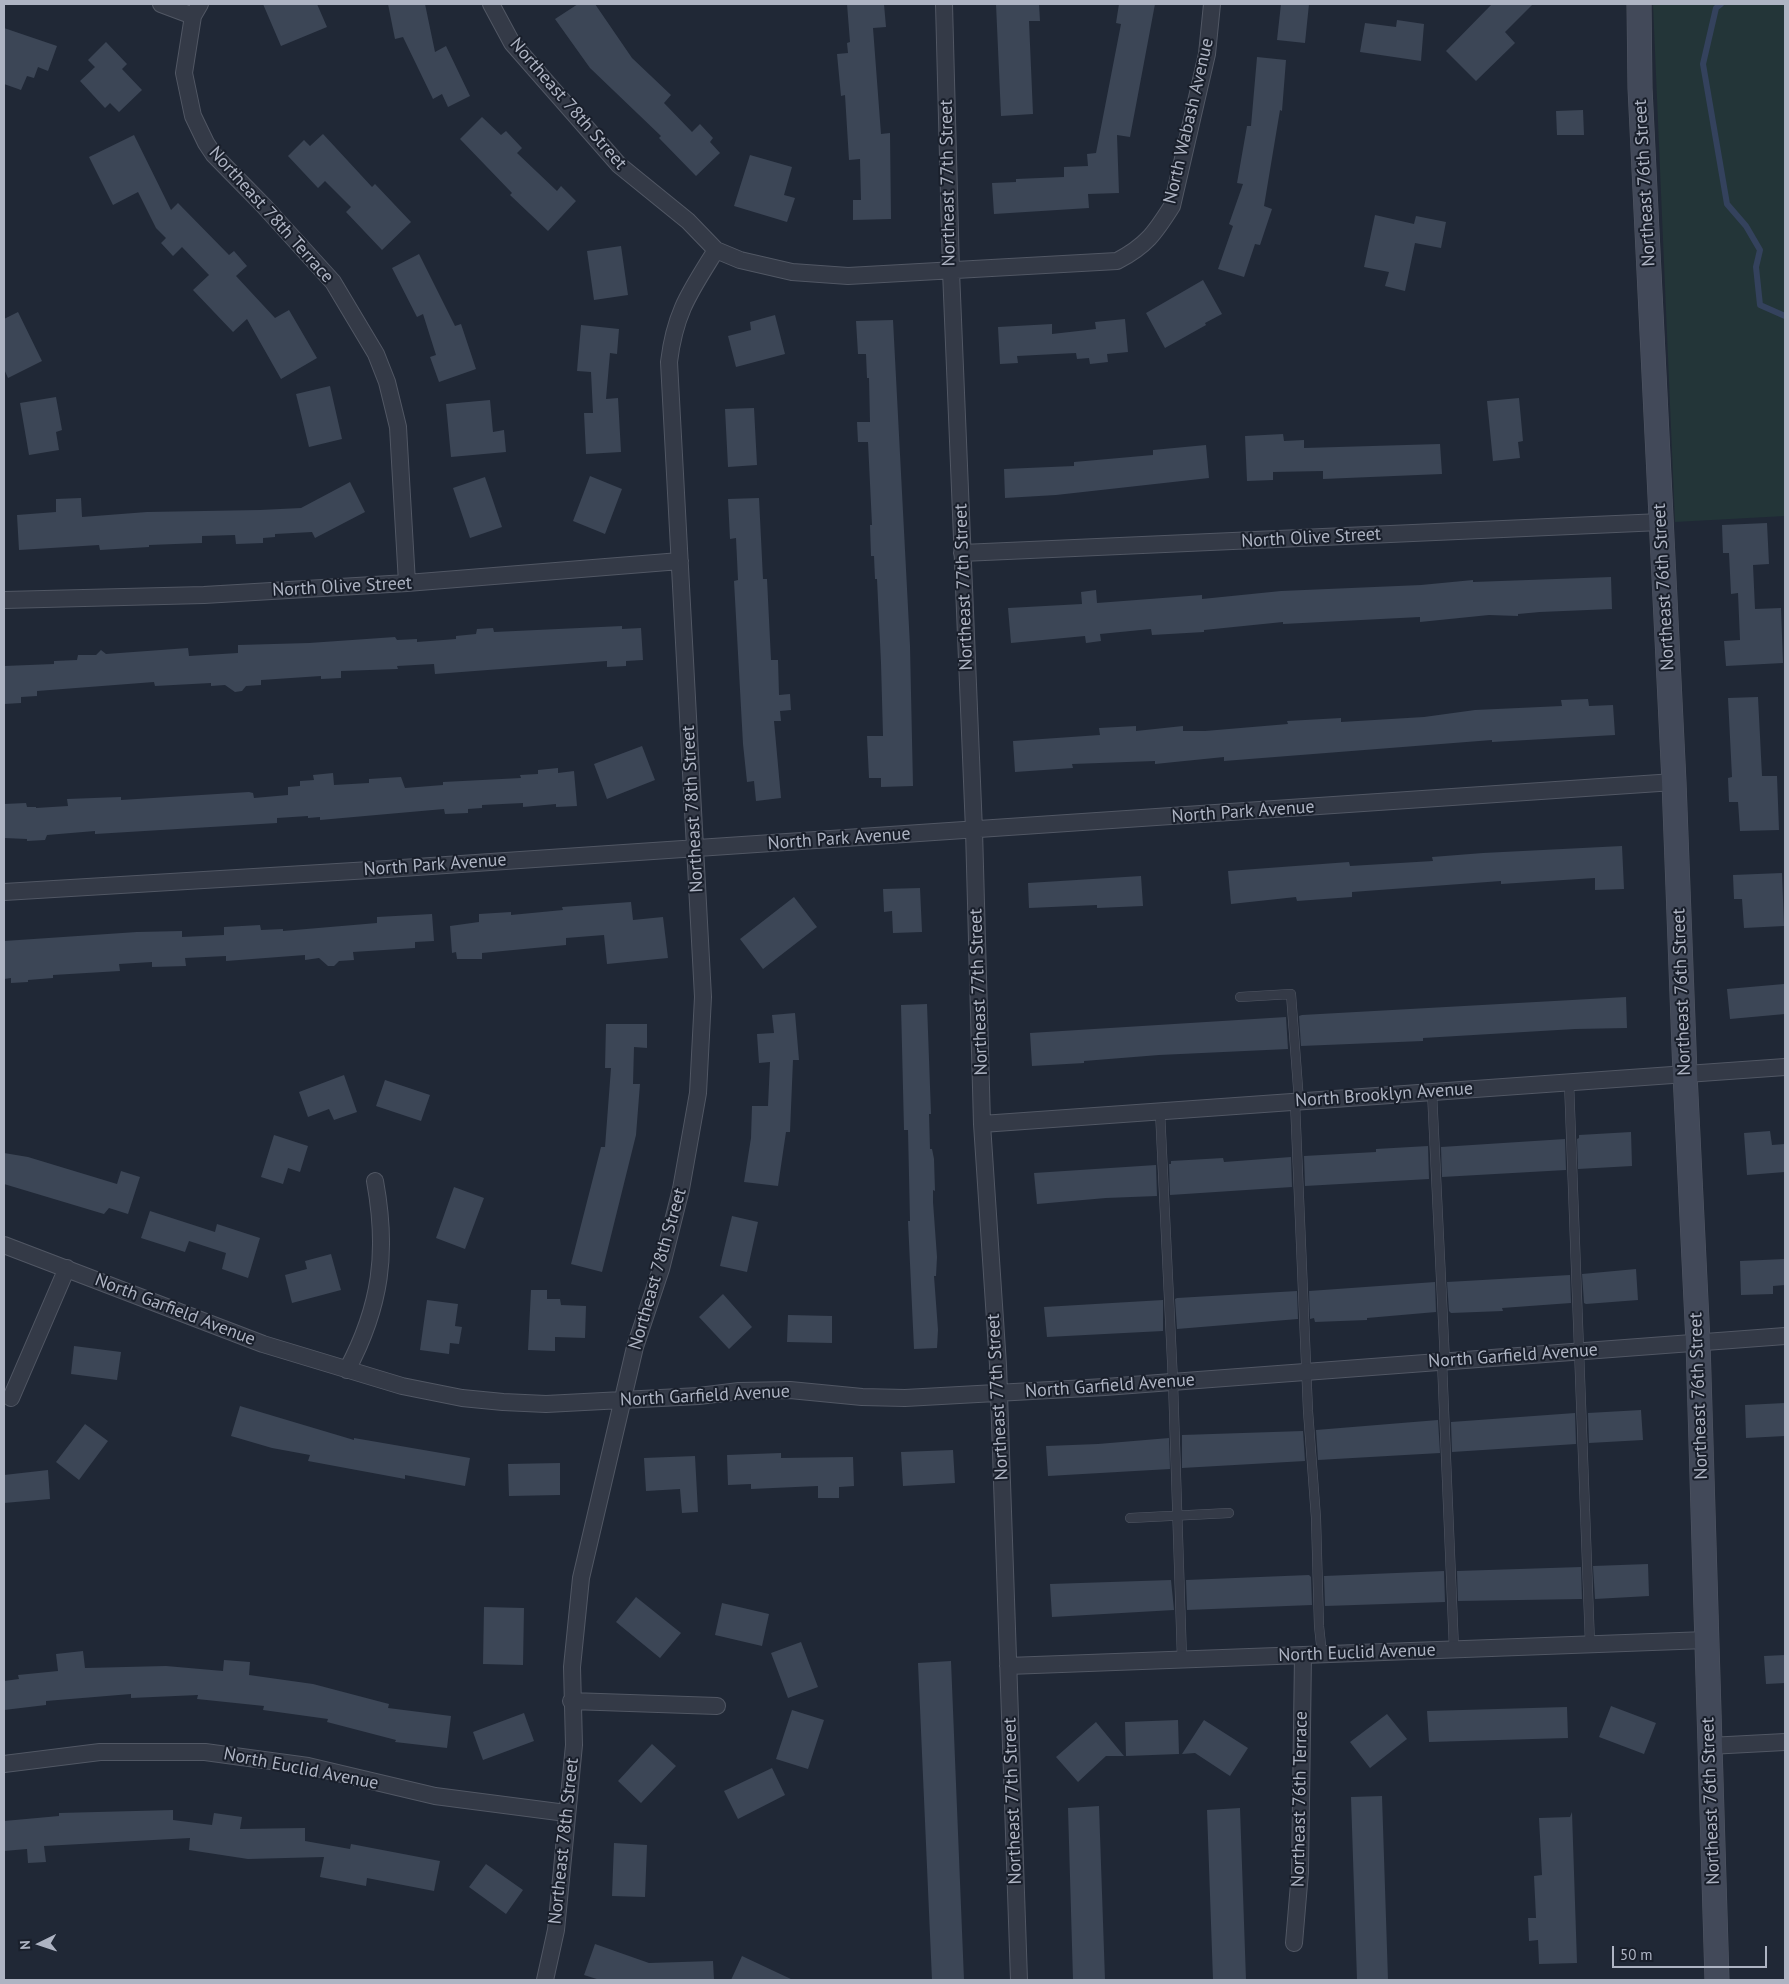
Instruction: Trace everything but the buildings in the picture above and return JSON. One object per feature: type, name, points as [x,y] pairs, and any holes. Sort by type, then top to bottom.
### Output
[{"type":"street","points":[[161,4],[196,10]]},
{"type":"street","name":"Northeast 78th Street","points":[[491,4],[512,43],[619,165],[688,221],[716,250],[682,307],[672,334],[669,362],[703,997],[698,1093],[681,1189],[661,1269],[635,1347],[581,1578],[574,1632],[571,1701],[574,1745],[556,1930],[545,1980]]},
{"type":"street","name":"Northeast 77th Street","points":[[944,4],[950,271],[974,830],[982,1124],[999,1393],[1019,1980]]},
{"type":"street","name":"North Wabash Avenue","points":[[716,250],[740,260],[792,272],[848,276],[1117,261],[1139,249],[1158,228],[1172,206],[1207,54],[1212,4]]},
{"type":"street","name":"Northeast 76th Street","points":[[1639,4],[1641,98],[1674,782],[1685,1074],[1698,1342],[1717,1980]]},
{"type":"street","name":"Northeast 78th Terrace","points":[[196,10],[187,45],[184,80],[193,116],[206,143],[214,155],[282,225],[333,282],[360,325],[380,363],[398,427],[407,583]]},
{"type":"street","name":"North Olive Street","points":[[962,554],[1661,522]]},
{"type":"street","name":"North Olive Street","points":[[4,600],[204,595],[407,583],[680,561]]},
{"type":"street","name":"North Park Avenue","points":[[4,892],[974,830],[1674,782]]},
{"type":"street","name":"North Brooklyn Avenue","points":[[982,1124],[1785,1067]]},
{"type":"street","points":[[347,1370],[362,1342],[373,1312],[380,1281],[382,1251],[380,1209],[375,1181]]},
{"type":"street","name":"North Garfield Avenue","points":[[4,1245],[263,1344],[347,1370],[402,1386],[462,1398],[546,1404],[699,1396],[739,1391],[790,1390],[862,1397],[905,1398],[999,1393],[1173,1382],[1785,1336]]},
{"type":"street","points":[[12,1398],[67,1268]]},
{"type":"street","name":"North Euclid Avenue","points":[[1008,1666],[1706,1640]]},
{"type":"street","name":"Northeast 76th Terrace","points":[[1294,1943],[1300,1872],[1303,1655]]},
{"type":"street","points":[[571,1701],[717,1706]]},
{"type":"street","points":[[1709,1746],[1785,1742]]},
{"type":"street","name":"North Euclid Avenue","points":[[4,1764],[100,1752],[205,1752],[308,1766],[435,1796],[566,1814]]},
{"type":"lane","points":[[1240,997],[1291,994],[1297,1101],[1308,1411],[1316,1518],[1319,1626],[1322,1654]]},
{"type":"lane","points":[[1569,1082],[1590,1644]]},
{"type":"lane","points":[[1432,1092],[1454,1649]]},
{"type":"lane","points":[[1160,1111],[1173,1382],[1182,1659]]},
{"type":"lane","points":[[1130,1518],[1229,1513]]},
{"type":"shaded area","points":[[1653,4],[1785,4],[1785,516],[1675,522]]},
{"type":"waterway","points":[[1721,4],[1716,8],[1703,64],[1727,204],[1746,226],[1760,250],[1756,267],[1760,305],[1785,316]]}]
